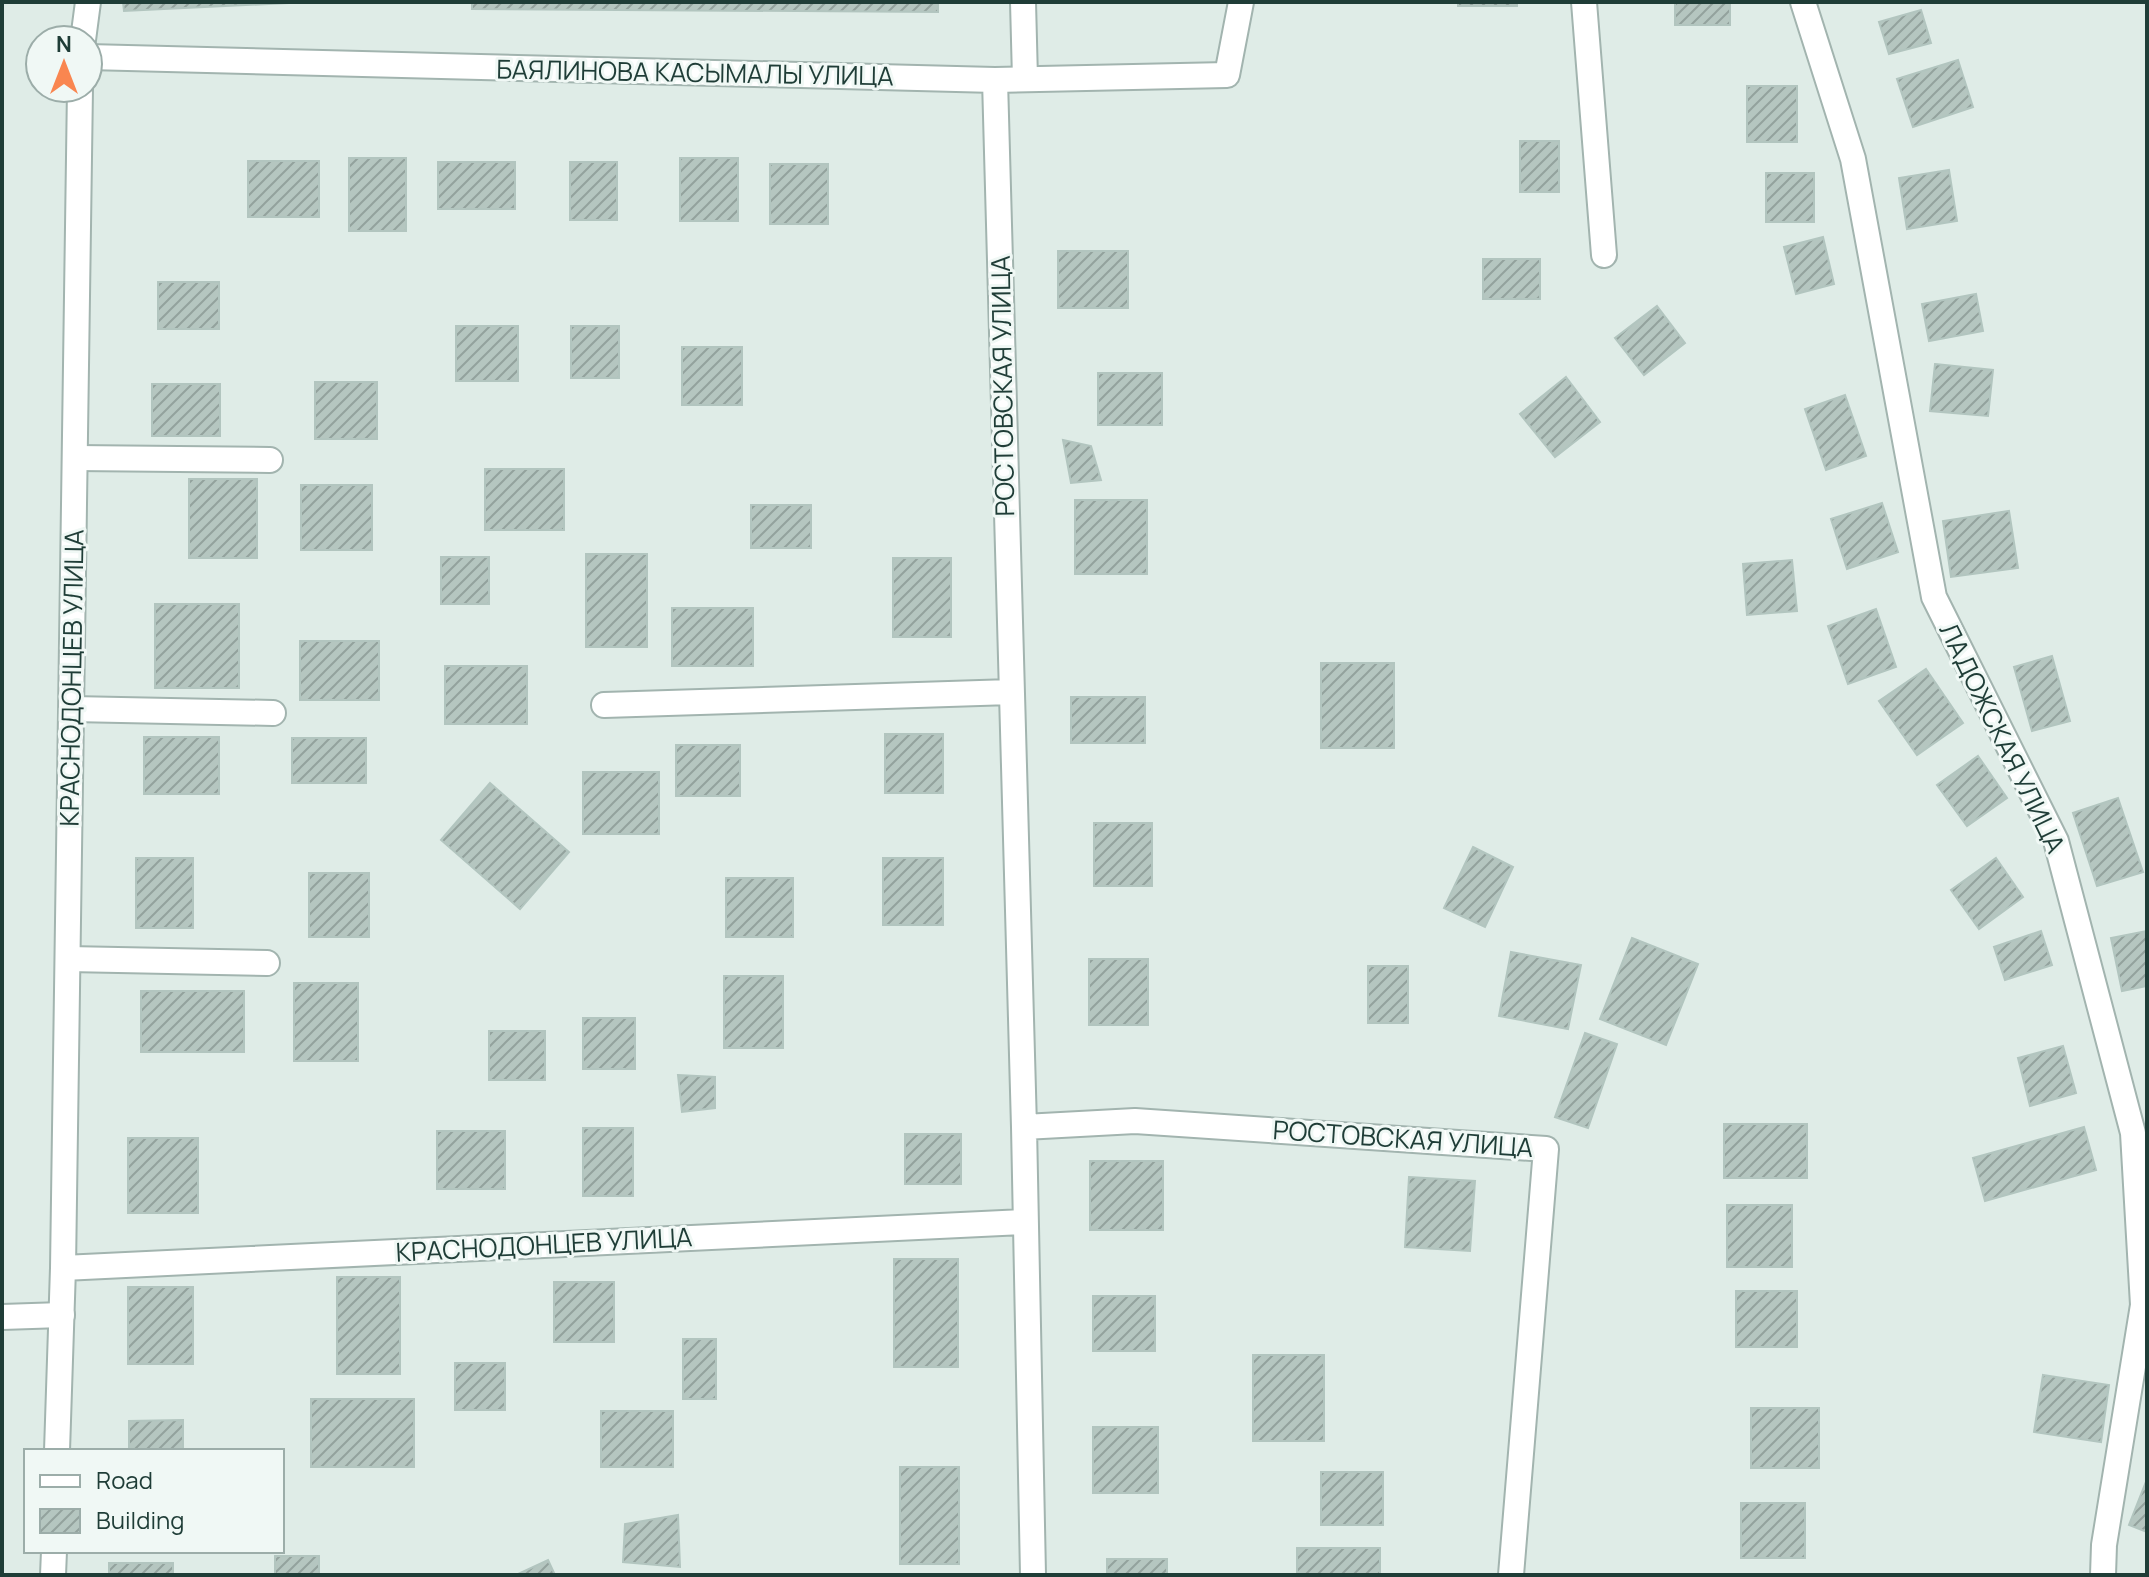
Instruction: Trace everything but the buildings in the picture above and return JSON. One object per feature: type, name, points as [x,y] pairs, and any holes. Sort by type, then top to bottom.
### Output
[{"type":"street","points":[[85,24],[88,2]]},
{"type":"street","points":[[1023,2],[1025,79]]},
{"type":"street","name":"БАЯЛИНОВА КАСЫМАЛЫ УЛИЦА","points":[[104,57],[995,80],[1227,75],[1241,2]]},
{"type":"street","points":[[1584,2],[1604,255]]},
{"type":"street","name":"ЛАДОЖСКАЯ УЛИЦА","points":[[1803,2],[1853,159],[1934,597],[2056,841],[2133,1133],[2143,1305],[2104,1545],[2103,1575]]},
{"type":"street","name":"РОСТОВСКАЯ УЛИЦА","points":[[995,80],[1033,1575]]},
{"type":"street","name":"КРАСНОДОНЦЕВ УЛИЦА","points":[[57,1449],[63,1268],[80,104]]},
{"type":"street","points":[[75,458],[270,460]]},
{"type":"street","points":[[604,705],[1011,692]]},
{"type":"street","points":[[72,709],[273,713]]},
{"type":"street","points":[[68,959],[267,963]]},
{"type":"street","name":"РОСТОВСКАЯ УЛИЦА","points":[[1024,1127],[1135,1121],[1546,1149],[1511,1575]]},
{"type":"street","name":"КРАСНОДОНЦЕВ УЛИЦА","points":[[63,1268],[1024,1222]]},
{"type":"street","points":[[2,1317],[62,1315]]},
{"type":"street","points":[[53,1575],[54,1553]]}]
